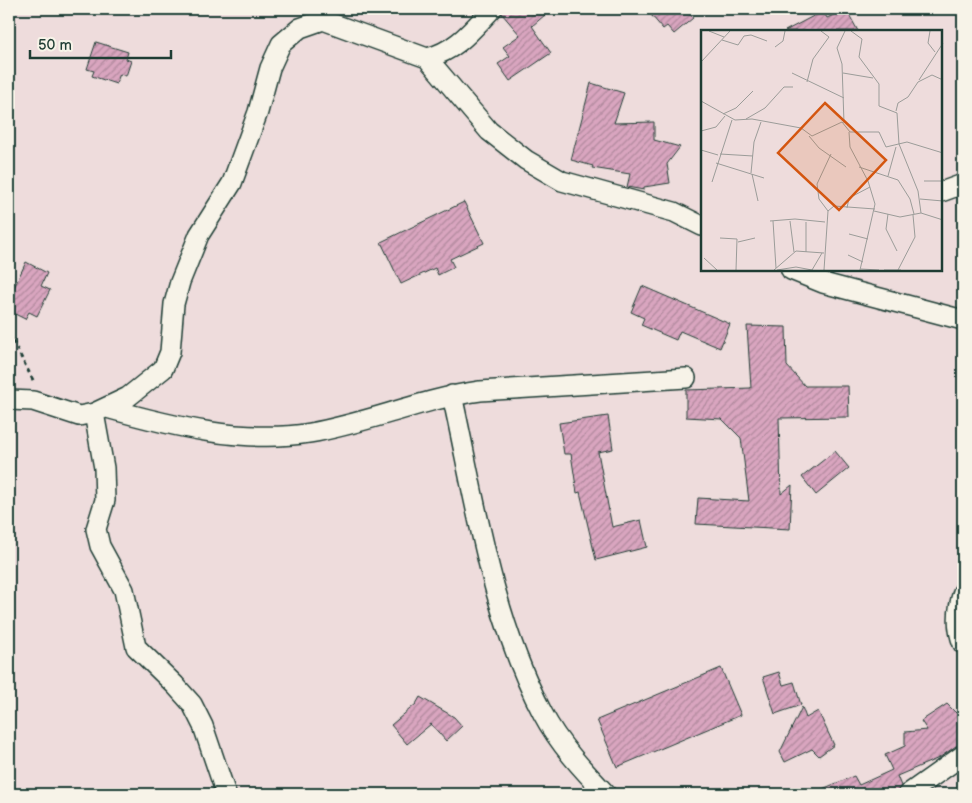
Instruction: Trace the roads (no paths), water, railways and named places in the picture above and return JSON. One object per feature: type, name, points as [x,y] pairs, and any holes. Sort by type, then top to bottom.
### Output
[{"type":"street","points":[[427,58],[444,54],[458,45],[492,9]]},
{"type":"street","points":[[9,400],[43,403],[79,416],[100,411],[128,397],[163,369],[170,352],[174,304],[180,282],[199,235],[232,183],[274,60],[281,44],[317,14],[427,58],[489,132],[526,160],[562,181],[674,212],[701,226]]},
{"type":"street","points":[[942,192],[963,184]]},
{"type":"street","points":[[798,271],[823,283],[963,320]]},
{"type":"street","points":[[100,411],[187,427],[252,436],[310,433],[452,395],[480,391],[686,378]]},
{"type":"street","points":[[452,395],[498,606],[520,666],[544,715],[573,760],[606,794]]},
{"type":"street","points":[[100,411],[104,468],[104,500],[96,529],[100,546],[124,590],[136,647],[176,685],[192,704],[203,726],[226,794]]},
{"type":"street","points":[[963,592],[957,618],[958,632],[963,644]]},
{"type":"street","points":[[908,794],[963,756]]}]
